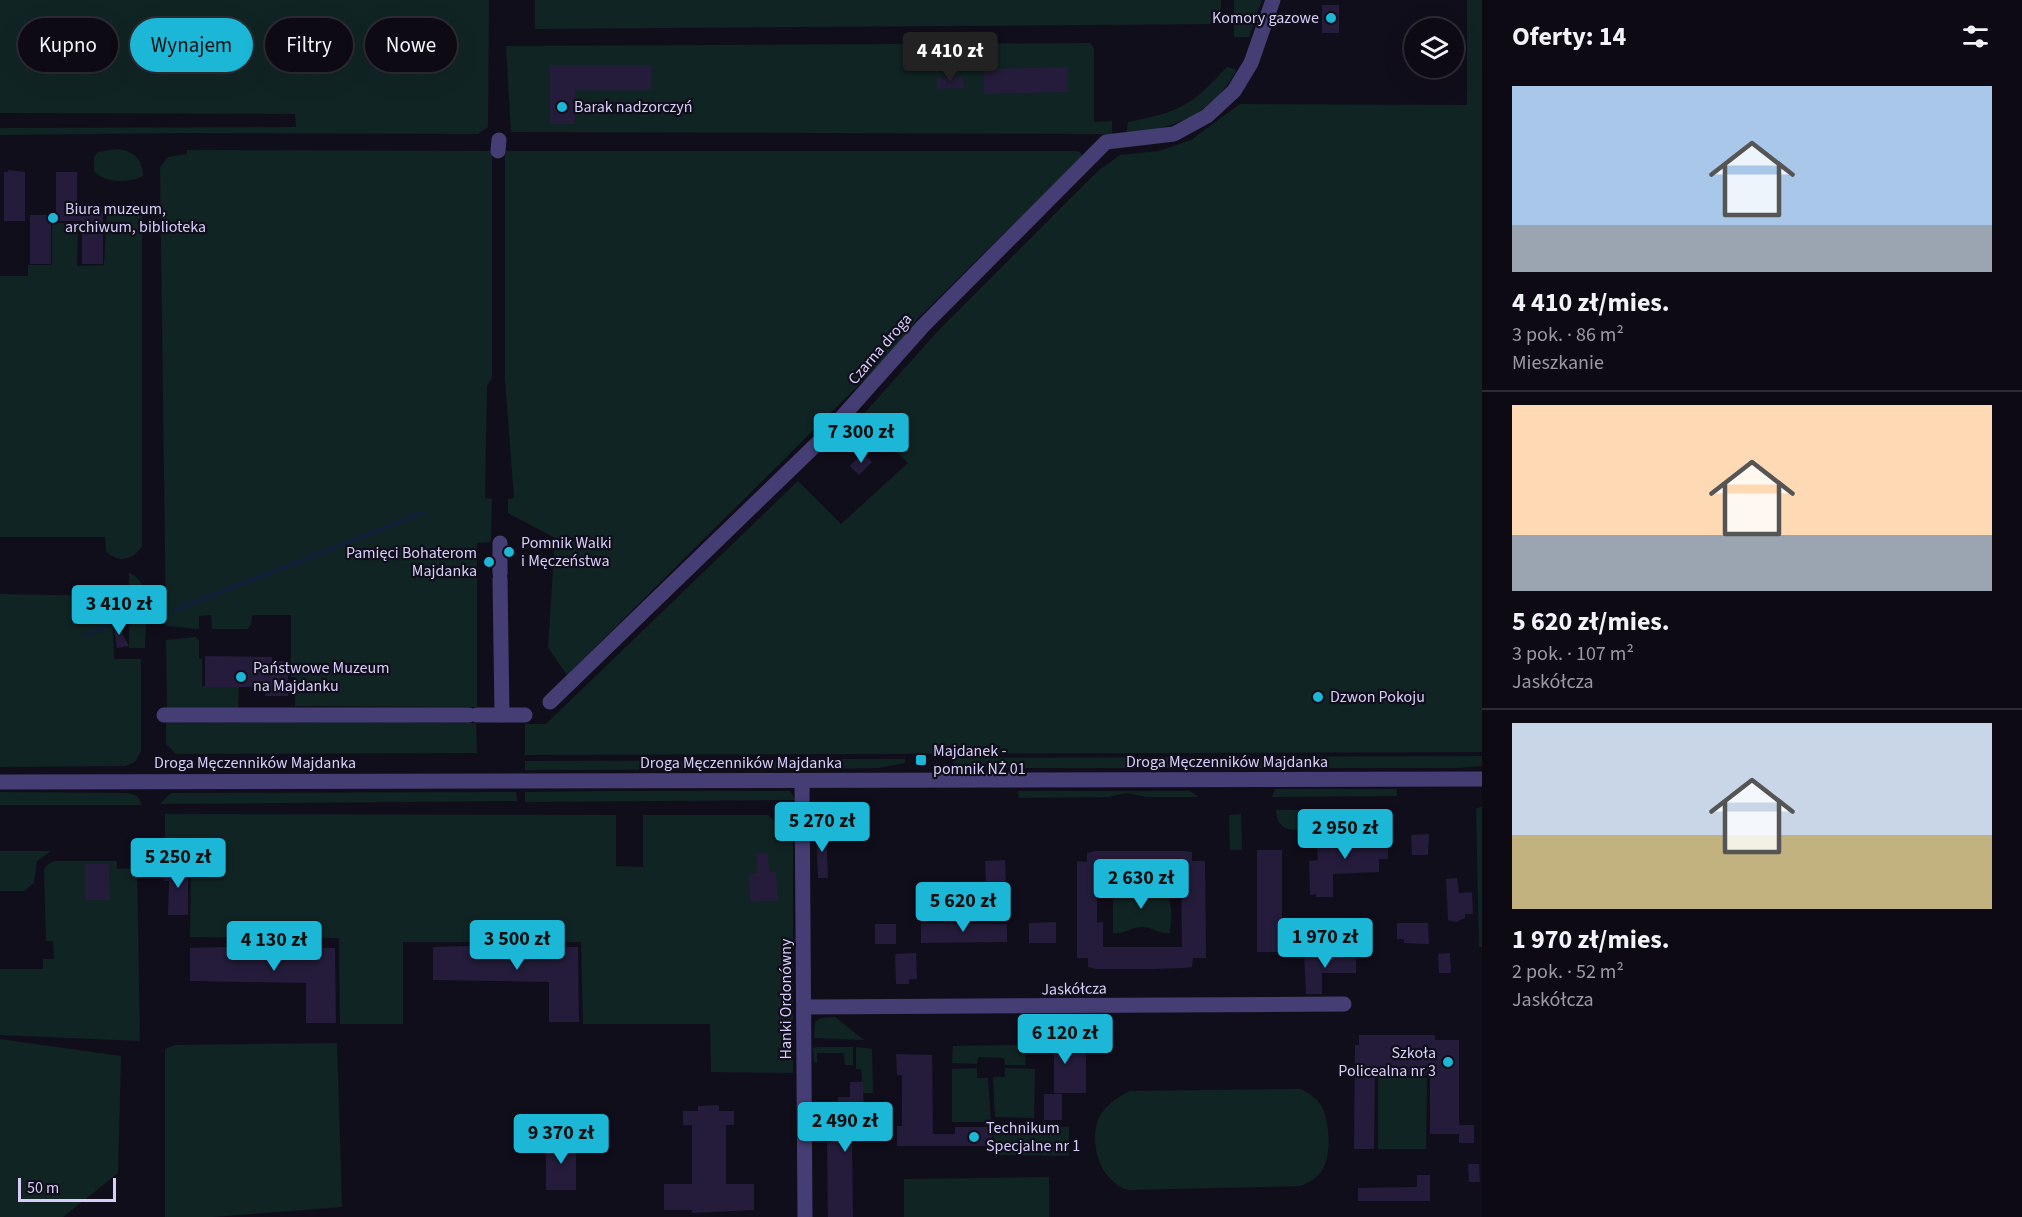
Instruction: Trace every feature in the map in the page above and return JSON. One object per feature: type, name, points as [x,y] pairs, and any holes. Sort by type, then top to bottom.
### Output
[{"type":"street","name":"Czarna droga","points":[[502,715],[538,710],[826,435],[923,326],[1106,142],[1174,134],[1207,116],[1234,91],[1251,63],[1273,0]]},
{"type":"street","points":[[164,715],[502,715],[500,543]]},
{"type":"street","name":"Droga Męczenników Majdanka","points":[[0,782],[1482,779]]},
{"type":"street","name":"Hanki Ordonówny","points":[[802,782],[805,1217]]},
{"type":"street","name":"Jaskółcza","points":[[804,1007],[1344,1004]]},
{"type":"green space","points":[[0,0],[489,0],[488,127],[478,134],[0,135],[0,128],[296,127],[295,114],[0,113]]},
{"type":"green space","points":[[535,0],[1221,0],[1221,24],[535,29]]},
{"type":"green space","points":[[1234,0],[1262,0],[1249,37],[1234,37]]},
{"type":"green space","points":[[1467,0],[1482,0],[1482,752],[525,755],[525,724],[546,724],[798,481],[841,524],[908,463],[861,417],[938,331],[1099,170],[1120,155],[1159,151],[1191,140],[1240,104],[1467,105]]},
{"type":"green space","points":[[1090,43],[1094,49],[1094,122],[1112,121],[1112,134],[511,132],[506,46]]},
{"type":"green space","points":[[1227,67],[1236,71],[1227,86],[1203,109],[1175,124],[1126,134],[1128,122],[1160,115],[1184,105],[1204,91]]},
{"type":"green space","points":[[118,149],[136,157],[143,170],[143,176],[137,179],[117,181],[104,178],[94,171],[94,157],[98,152]]},
{"type":"green space","points":[[187,150],[492,151],[492,378],[487,386],[485,498],[492,499],[491,542],[477,543],[477,707],[295,706],[295,677],[291,677],[291,615],[252,615],[251,625],[247,629],[212,629],[211,615],[199,616],[199,629],[166,626],[160,167],[168,157],[187,154]]},
{"type":"green space","points":[[505,151],[1075,151],[1080,152],[1082,156],[917,319],[892,352],[567,675],[548,648],[555,538],[508,513],[508,499],[514,498],[505,379]]},
{"type":"green space","points":[[107,212],[142,212],[142,546],[134,555],[125,559],[110,555],[106,551],[105,537],[0,537],[0,276],[28,276],[28,265],[52,265],[52,223],[78,223],[77,266],[104,265]]},
{"type":"green space","points":[[129,573],[137,578],[145,595],[147,617],[145,648],[129,648]]},
{"type":"green space","points":[[0,594],[112,596],[114,659],[141,659],[141,751],[135,762],[125,766],[0,767]]},
{"type":"green space","points":[[196,637],[199,641],[199,658],[202,659],[202,686],[239,687],[238,709],[167,709],[166,640]]},
{"type":"green space","points":[[166,723],[476,723],[477,753],[176,754],[166,744]]},
{"type":"green space","points":[[1482,756],[1482,766],[1459,768],[984,768],[953,763],[953,758]]},
{"type":"green space","points":[[825,759],[905,759],[905,763],[878,768],[826,769]]},
{"type":"green space","points":[[814,760],[815,769],[525,770],[525,761]]},
{"type":"green space","points":[[1275,789],[1397,789],[1397,796],[1272,797]]},
{"type":"green space","points":[[790,791],[796,800],[525,802],[525,792]]},
{"type":"green space","points":[[1018,791],[1190,791],[1199,797],[1147,797],[1127,793],[1108,797],[1019,798]]},
{"type":"green space","points":[[0,792],[128,793],[137,796],[142,805],[0,805]]},
{"type":"green space","points":[[516,792],[517,801],[160,804],[171,793]]},
{"type":"green space","points":[[1482,807],[1482,947],[1479,947],[1476,808]]},
{"type":"green space","points":[[1276,810],[1299,810],[1300,830],[1282,826]]},
{"type":"green space","points":[[165,814],[616,815],[616,866],[643,867],[643,815],[768,815],[793,838],[793,1073],[711,1072],[710,1024],[583,1024],[581,942],[403,942],[403,1024],[340,1024],[339,938],[190,937],[191,862],[170,862],[165,857]]},
{"type":"green space","points":[[1241,814],[1242,850],[1230,850],[1229,815]]},
{"type":"green space","points":[[0,851],[51,851],[37,861],[34,883],[24,891],[0,891]]},
{"type":"green space","points":[[54,861],[117,861],[117,869],[137,868],[140,1041],[0,1035],[0,969],[43,969],[43,959],[54,959],[53,941],[46,941],[44,871],[46,866]]},
{"type":"green space","points":[[1117,886],[1137,894],[1146,894],[1159,887],[1164,891],[1171,908],[1170,933],[1141,927],[1113,933],[1113,890]]},
{"type":"green space","points":[[835,1017],[864,1040],[814,1038],[815,1022],[821,1018]]},
{"type":"green space","points":[[0,1039],[121,1056],[118,1173],[63,1217],[0,1217]]},
{"type":"green space","points":[[337,1043],[342,1207],[213,1217],[165,1217],[165,1049],[175,1045]]},
{"type":"green space","points":[[1016,1045],[1026,1055],[1025,1065],[1005,1065],[1004,1058],[978,1057],[977,1064],[952,1063],[953,1046]]},
{"type":"green space","points":[[853,1047],[853,1065],[845,1065],[844,1053],[817,1053],[817,1063],[814,1062],[813,1048]]},
{"type":"green space","points":[[856,1047],[872,1049],[873,1093],[863,1093],[861,1069],[856,1069]]},
{"type":"green space","points":[[977,1068],[977,1078],[988,1078],[991,1122],[952,1122],[952,1069]]},
{"type":"green space","points":[[1005,1068],[1035,1069],[1034,1118],[995,1117],[993,1077],[1005,1077]]},
{"type":"green space","points":[[1378,1078],[1427,1078],[1426,1149],[1378,1149]]},
{"type":"green space","points":[[1300,1089],[1312,1096],[1322,1107],[1329,1140],[1325,1166],[1315,1178],[1301,1186],[1128,1190],[1111,1180],[1100,1163],[1095,1143],[1099,1117],[1110,1104],[1130,1091]]},
{"type":"green space","points":[[993,1126],[1069,1127],[1069,1156],[994,1155]]},
{"type":"green space","points":[[1049,1177],[1049,1217],[904,1217],[904,1179]]},
{"type":"building","name":"Komory gazowe","points":[[1322,5],[1339,5],[1339,33],[1322,33]]},
{"type":"building","name":"Barak nadzorczyń","points":[[550,65],[651,65],[651,90],[575,90],[575,124],[550,124]]},
{"type":"building","points":[[1068,67],[1068,92],[984,94],[984,69]]},
{"type":"building","points":[[963,77],[964,88],[937,89],[937,78]]},
{"type":"building","points":[[8,170],[25,172],[25,221],[4,221],[4,172]]},
{"type":"building","points":[[56,172],[77,172],[77,211],[103,211],[103,264],[82,264],[82,221],[56,221]]},
{"type":"building","points":[[30,215],[51,215],[51,264],[30,264]]},
{"type":"building","points":[[863,453],[872,462],[859,475],[850,466]]},
{"type":"building","points":[[114,619],[129,646],[117,648],[112,620]]},
{"type":"building","points":[[205,656],[272,657],[272,661],[288,661],[288,696],[265,696],[265,687],[205,687]]},
{"type":"building","points":[[826,827],[828,878],[818,878],[816,828]]},
{"type":"building","points":[[1429,834],[1428,855],[1412,855],[1411,835]]},
{"type":"building","points":[[1354,835],[1388,837],[1388,859],[1379,859],[1379,872],[1333,874],[1333,897],[1310,895],[1309,861],[1318,860],[1316,837]]},
{"type":"building","points":[[1257,850],[1282,850],[1282,952],[1257,952]]},
{"type":"building","points":[[1096,851],[1184,851],[1192,852],[1192,861],[1205,861],[1206,958],[1193,958],[1192,967],[1184,968],[1096,969],[1088,967],[1088,958],[1077,958],[1077,861],[1087,862],[1087,853]],"holes":[[[1181,872],[1182,947],[1103,947],[1103,922],[1097,923],[1097,897],[1103,897],[1103,878],[1127,878],[1127,873]]]},
{"type":"building","points":[[768,853],[769,872],[776,872],[778,901],[750,902],[749,873],[757,873],[756,854]]},
{"type":"building","points":[[1005,860],[1006,882],[986,883],[985,861]]},
{"type":"building","points":[[85,864],[109,864],[110,900],[85,900]]},
{"type":"building","points":[[172,864],[188,864],[188,915],[168,915],[169,881],[164,881],[164,867],[172,868]]},
{"type":"building","points":[[1457,878],[1459,893],[1472,892],[1473,914],[1465,914],[1465,918],[1456,922],[1448,920],[1446,879]]},
{"type":"building","points":[[1056,922],[1056,943],[1029,943],[1029,923]]},
{"type":"building","points":[[921,923],[1007,924],[1007,942],[921,943]]},
{"type":"building","points":[[1397,923],[1428,923],[1429,944],[1404,943],[1404,939],[1397,939]]},
{"type":"building","points":[[875,924],[896,924],[896,944],[875,944]]},
{"type":"building","points":[[532,944],[532,947],[578,947],[579,1022],[549,1022],[549,982],[433,980],[433,947]]},
{"type":"building","points":[[289,945],[289,948],[335,948],[336,1023],[306,1023],[306,983],[190,981],[190,948]]},
{"type":"building","points":[[1304,950],[1319,951],[1318,956],[1356,956],[1356,973],[1322,973],[1322,994],[1306,994]]},
{"type":"building","points":[[916,953],[917,979],[909,979],[909,984],[896,984],[895,954]]},
{"type":"building","points":[[1450,953],[1451,973],[1439,973],[1438,954]]},
{"type":"building","points":[[1036,1034],[1067,1035],[1067,1053],[1086,1052],[1086,1093],[1054,1093],[1054,1047],[1036,1047]]},
{"type":"building","points":[[1359,1035],[1435,1035],[1435,1040],[1459,1040],[1459,1134],[1430,1134],[1430,1075],[1375,1075],[1374,1149],[1354,1149],[1355,1045],[1359,1045]]},
{"type":"building","points":[[896,1054],[932,1055],[933,1134],[955,1134],[955,1127],[992,1127],[992,1146],[897,1146],[897,1126],[902,1126],[902,1075],[897,1075]]},
{"type":"building","points":[[850,1082],[863,1082],[864,1142],[852,1142],[853,1217],[828,1217],[827,1142],[839,1142],[838,1097],[850,1097]]},
{"type":"building","points":[[1044,1094],[1062,1094],[1062,1120],[1044,1120]]},
{"type":"building","points":[[719,1105],[719,1111],[734,1111],[734,1125],[726,1125],[726,1184],[754,1184],[754,1210],[692,1213],[692,1210],[664,1210],[664,1184],[692,1184],[692,1125],[683,1125],[683,1111],[698,1111],[698,1106]]},
{"type":"building","points":[[1459,1125],[1474,1125],[1474,1143],[1459,1143]]},
{"type":"building","points":[[546,1140],[576,1140],[576,1190],[546,1190]]},
{"type":"building","points":[[1468,1164],[1479,1164],[1480,1182],[1469,1182]]},
{"type":"building","points":[[1417,1175],[1430,1175],[1430,1201],[1358,1201],[1358,1188],[1417,1187]]},
{"type":"waterway","points":[[175,610],[423,513]]},
{"type":"waterway","points":[[85,635],[108,626]]},
{"type":"place","name":"Komory gazowe","points":[[1331,18]]},
{"type":"place","name":"Barak nadzorczyń","points":[[562,107]]},
{"type":"place","name":"Biura muzeum, archiwum, biblioteka","points":[[53,218]]},
{"type":"place","name":"Pomnik Walki i Męczeństwa","points":[[509,552]]},
{"type":"place","name":"Pamięci Bohaterom Majdanka","points":[[489,562]]},
{"type":"place","name":"Państwowe Muzeum na Majdanku","points":[[241,677]]},
{"type":"place","name":"Dzwon Pokoju","points":[[1318,697]]},
{"type":"place","name":"Majdanek - pomnik NŻ 01","points":[[921,760]]},
{"type":"place","name":"Szkoła Policealna nr 3","points":[[1448,1062]]},
{"type":"place","name":"Technikum Specjalne nr 1","points":[[974,1137]]}]
